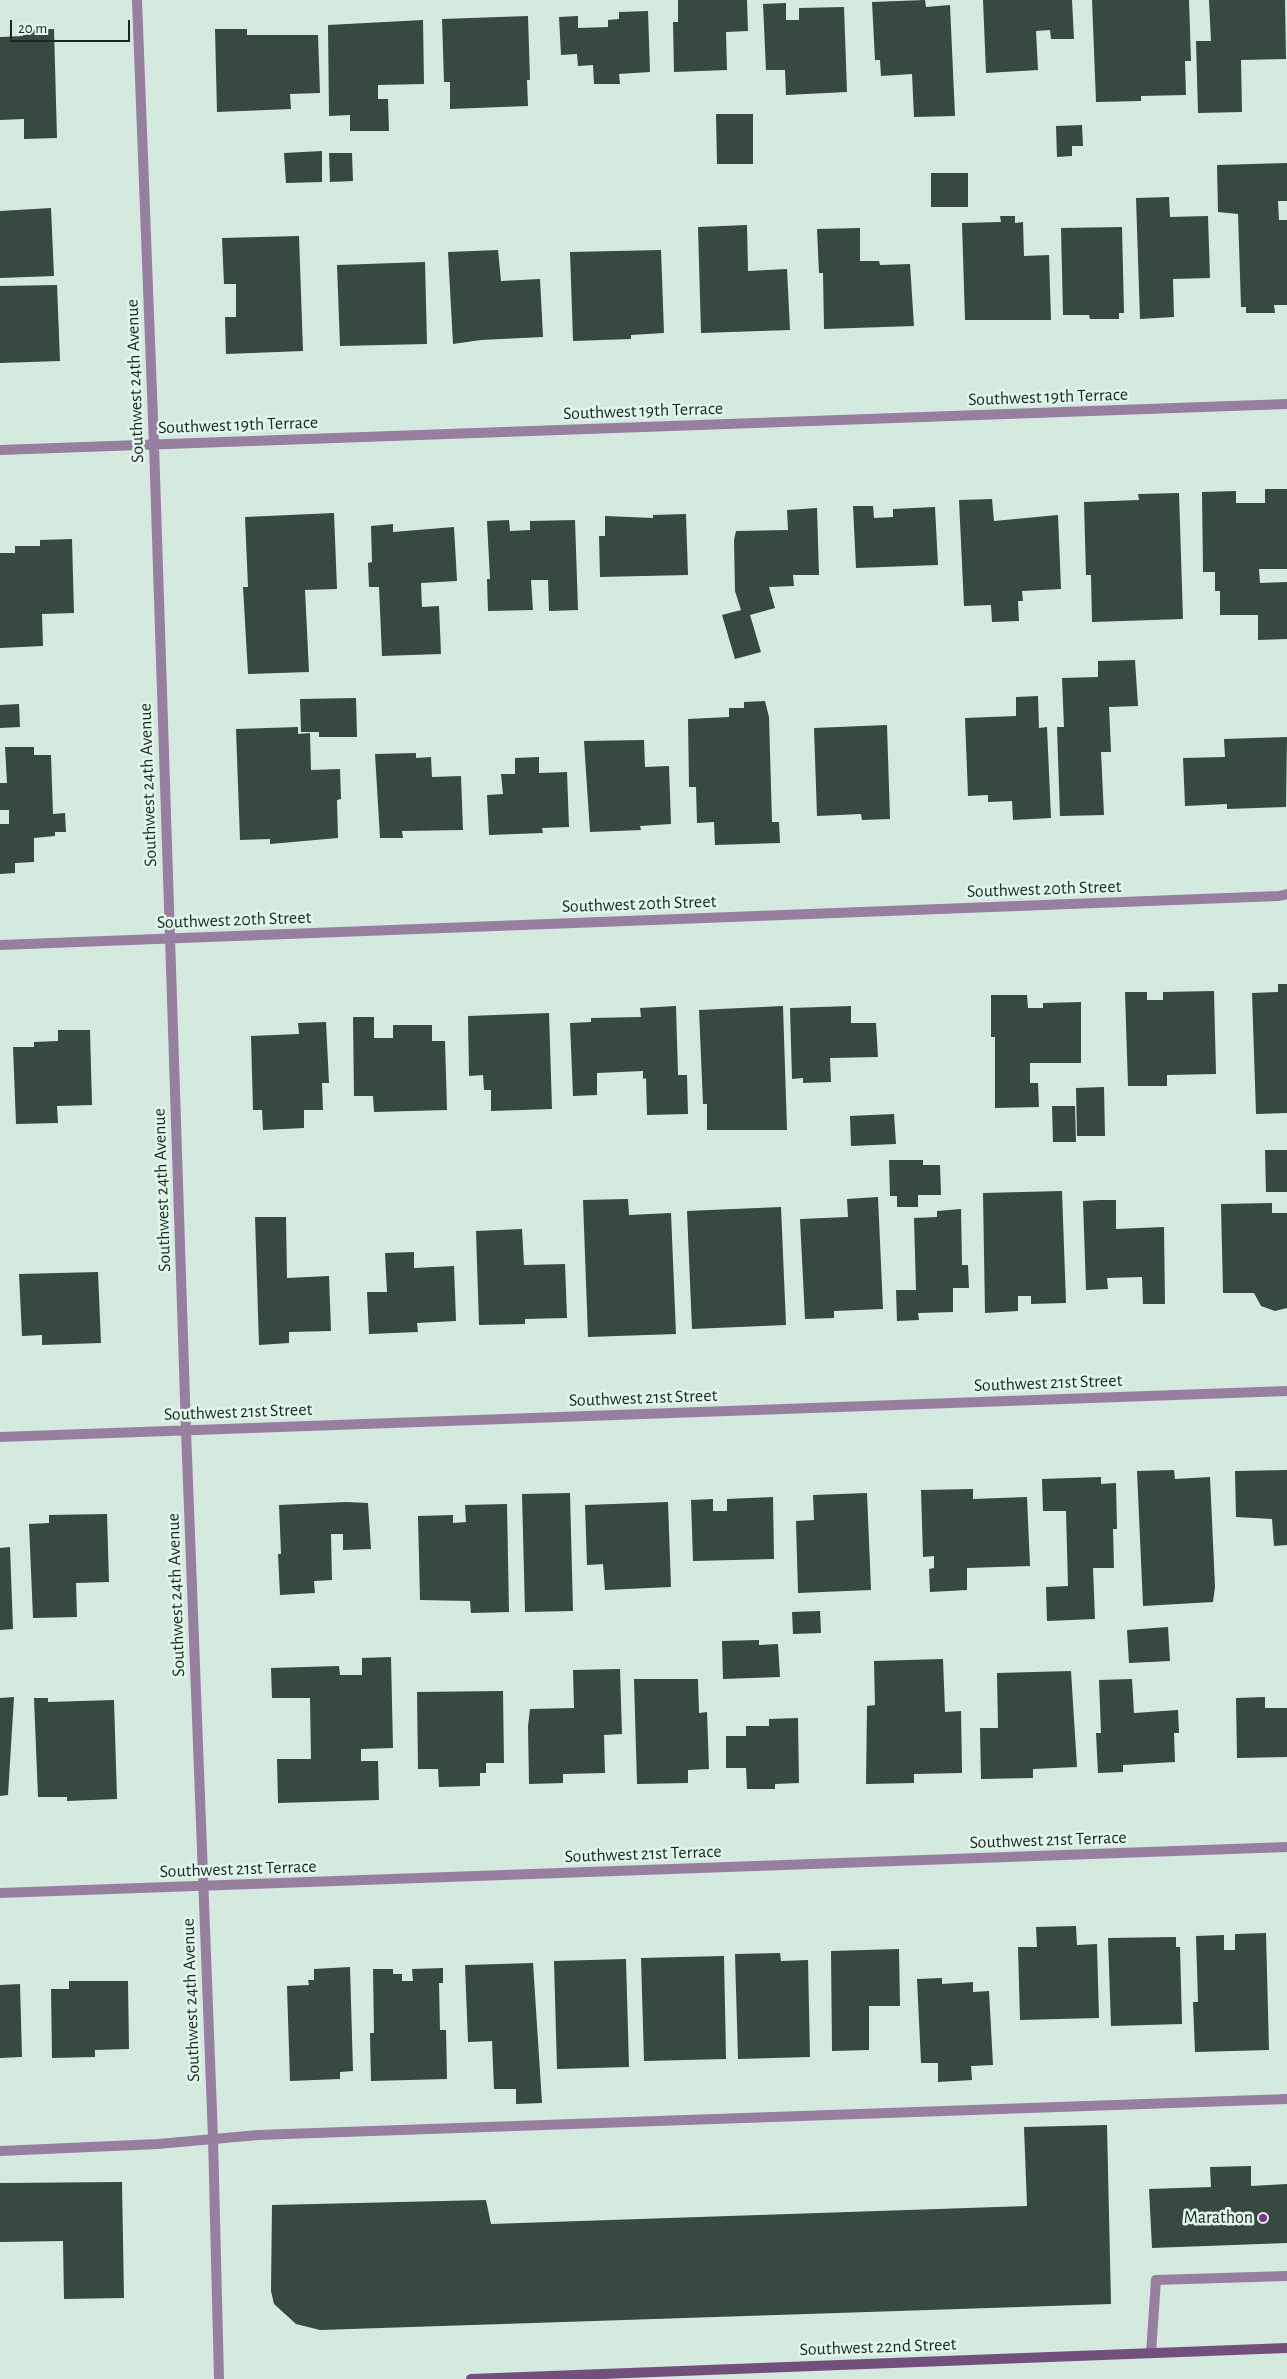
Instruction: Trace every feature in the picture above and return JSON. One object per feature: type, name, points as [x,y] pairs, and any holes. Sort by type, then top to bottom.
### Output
[{"type":"main road","name":"Southwest 22nd Street","points":[[470,2379],[1287,2348]]},
{"type":"street","name":"Southwest 24th Avenue","points":[[136,0],[154,445],[186,1430],[213,2138],[219,2379]]},
{"type":"street","name":"Southwest 19th Terrace","points":[[0,450],[1287,404]]},
{"type":"street","name":"Southwest 20th Street","points":[[0,945],[1284,896]]},
{"type":"street","name":"Southwest 21st Street","points":[[0,1437],[1287,1390]]},
{"type":"street","name":"Southwest 21st Terrace","points":[[0,1893],[1287,1847]]},
{"type":"street","points":[[0,2151],[158,2144],[213,2138],[640,2120],[1287,2099]]},
{"type":"street","points":[[1151,2353],[1156,2280],[1287,2276]]},
{"type":"building","points":[[678,0],[747,0],[748,31],[726,32],[727,70],[674,72],[673,22],[678,22]]},
{"type":"building","points":[[925,0],[926,7],[950,5],[955,116],[914,117],[912,74],[881,76],[880,60],[875,60],[872,2]]},
{"type":"building","points":[[983,0],[1072,0],[1074,39],[1051,39],[1050,30],[1036,31],[1038,70],[986,73]]},
{"type":"building","points":[[1092,0],[1189,0],[1191,61],[1185,61],[1186,95],[1141,96],[1141,101],[1096,102]]},
{"type":"building","points":[[1209,0],[1285,0],[1286,59],[1241,60],[1242,112],[1198,113],[1196,41],[1211,41]]},
{"type":"building","points":[[786,3],[786,20],[799,20],[799,8],[844,7],[847,92],[786,95],[785,70],[766,70],[763,4]]},
{"type":"building","points":[[648,11],[650,72],[619,74],[620,84],[594,84],[593,65],[578,66],[577,54],[561,55],[559,17],[578,16],[578,28],[608,27],[608,20],[619,19],[619,12]]},
{"type":"building","points":[[528,16],[530,80],[527,80],[528,106],[450,109],[450,82],[444,82],[442,19]]},
{"type":"building","points":[[423,20],[424,84],[378,85],[378,99],[388,99],[389,131],[350,131],[350,115],[329,116],[328,25]]},
{"type":"building","points":[[54,29],[57,138],[24,139],[24,119],[0,120],[0,37],[23,36],[23,30]]},
{"type":"building","points":[[215,29],[247,29],[247,35],[318,35],[320,93],[290,94],[291,109],[217,112]]},
{"type":"building","points":[[716,114],[753,114],[753,164],[717,164]]},
{"type":"building","points":[[1082,125],[1083,146],[1072,146],[1072,156],[1057,157],[1056,126]]},
{"type":"building","points":[[322,151],[322,182],[286,183],[284,153]]},
{"type":"building","points":[[329,153],[352,153],[353,181],[330,182]]},
{"type":"building","points":[[1287,163],[1287,201],[1278,201],[1279,220],[1287,220],[1287,305],[1274,305],[1275,313],[1246,313],[1246,307],[1241,307],[1238,214],[1218,212],[1217,165]]},
{"type":"building","points":[[931,173],[968,173],[968,207],[931,207]]},
{"type":"building","points":[[1169,197],[1170,217],[1208,216],[1210,278],[1173,279],[1174,317],[1140,319],[1136,198]]},
{"type":"building","points":[[51,208],[54,276],[0,278],[0,211]]},
{"type":"building","points":[[1000,216],[1015,216],[1015,223],[1023,222],[1024,256],[1049,255],[1051,320],[965,320],[962,223],[1001,222]]},
{"type":"building","points":[[747,225],[748,271],[787,269],[790,330],[701,333],[698,227]]},
{"type":"building","points":[[1122,227],[1124,313],[1119,313],[1119,319],[1090,319],[1089,315],[1063,315],[1061,228]]},
{"type":"building","points":[[860,228],[860,261],[879,261],[880,265],[910,264],[914,326],[824,329],[823,273],[819,273],[817,229]]},
{"type":"building","points":[[299,236],[303,351],[226,354],[225,317],[236,317],[236,284],[224,284],[222,238]]},
{"type":"building","points":[[498,250],[501,281],[540,279],[543,337],[481,340],[453,344],[448,252]]},
{"type":"building","points":[[661,250],[664,333],[631,335],[631,339],[573,341],[570,252]]},
{"type":"building","points":[[425,262],[427,344],[340,346],[337,265]]},
{"type":"building","points":[[57,285],[60,361],[0,363],[0,286]]},
{"type":"building","points":[[1265,489],[1287,489],[1287,569],[1259,569],[1260,583],[1287,582],[1287,639],[1258,640],[1258,615],[1220,615],[1220,591],[1215,591],[1215,572],[1203,572],[1202,492],[1236,491],[1236,503],[1265,503]]},
{"type":"building","points":[[1179,493],[1183,619],[1092,622],[1091,575],[1086,575],[1084,502],[1139,500],[1138,494]]},
{"type":"building","points":[[992,499],[994,521],[1058,515],[1061,589],[1022,591],[1023,601],[1018,601],[1019,621],[992,622],[991,605],[964,606],[959,500]]},
{"type":"building","points":[[853,506],[873,506],[874,518],[893,517],[893,509],[935,507],[938,565],[856,568]]},
{"type":"building","points":[[817,508],[819,575],[793,575],[794,586],[769,587],[775,608],[750,615],[761,652],[735,659],[722,615],[741,610],[735,591],[734,540],[736,531],[788,530],[787,510]]},
{"type":"building","points":[[334,513],[337,589],[305,590],[309,672],[248,674],[243,587],[248,587],[245,517]]},
{"type":"building","points":[[686,514],[688,575],[600,577],[599,536],[605,536],[605,516],[653,518],[653,515]]},
{"type":"building","points":[[509,520],[510,531],[530,530],[530,521],[575,520],[578,610],[549,611],[548,580],[531,580],[533,610],[488,611],[487,579],[490,579],[487,521]]},
{"type":"building","points":[[393,524],[393,532],[454,527],[457,581],[421,583],[422,607],[439,606],[441,654],[382,656],[379,587],[369,587],[368,563],[372,562],[371,526]]},
{"type":"building","points":[[72,539],[74,613],[42,614],[43,646],[0,648],[0,553],[15,553],[15,546],[40,546],[40,540]]},
{"type":"building","points":[[1135,660],[1138,706],[1109,707],[1111,752],[1101,752],[1104,815],[1060,816],[1057,727],[1064,727],[1062,678],[1098,677],[1098,661]]},
{"type":"building","points":[[1038,696],[1039,728],[1047,727],[1051,818],[1013,820],[1012,801],[988,802],[988,795],[968,796],[965,718],[1016,716],[1016,697]]},
{"type":"building","points":[[356,698],[357,737],[319,737],[319,732],[301,732],[300,699]]},
{"type":"building","points":[[765,701],[769,717],[772,822],[779,822],[780,843],[715,845],[714,822],[697,823],[696,787],[689,787],[688,719],[729,717],[729,708],[744,708],[744,702]]},
{"type":"building","points":[[19,704],[20,727],[0,728],[0,705]]},
{"type":"building","points":[[887,725],[890,819],[862,820],[861,814],[817,816],[814,728]]},
{"type":"building","points":[[298,727],[298,734],[310,733],[311,770],[340,769],[341,799],[337,800],[338,838],[270,844],[270,839],[240,840],[236,729]]},
{"type":"building","points":[[1287,737],[1286,807],[1227,809],[1227,804],[1185,806],[1183,758],[1225,757],[1224,739]]},
{"type":"building","points":[[644,740],[645,767],[669,766],[671,824],[640,826],[641,830],[590,832],[584,741]]},
{"type":"building","points":[[5,747],[34,747],[34,755],[51,755],[53,814],[65,813],[66,832],[55,832],[55,836],[34,838],[34,862],[15,863],[15,873],[0,874],[0,824],[9,824],[9,810],[0,810],[0,783],[7,783]]},
{"type":"building","points":[[416,753],[416,758],[431,757],[432,777],[461,776],[463,830],[402,831],[403,838],[380,838],[375,754]]},
{"type":"building","points":[[539,757],[539,773],[567,772],[569,827],[542,828],[543,833],[489,835],[487,795],[503,794],[501,774],[515,774],[515,758]]},
{"type":"building","points":[[1278,984],[1287,984],[1287,1113],[1256,1114],[1252,993],[1278,992]]},
{"type":"building","points":[[1214,991],[1216,1074],[1167,1075],[1167,1086],[1128,1086],[1125,992],[1147,992],[1147,1000],[1163,1000],[1163,992]]},
{"type":"building","points":[[991,995],[1027,995],[1028,1008],[1043,1008],[1043,1003],[1081,1002],[1081,1063],[1030,1063],[1030,1083],[1038,1083],[1039,1107],[995,1108],[995,1037],[991,1037]]},
{"type":"building","points":[[676,1006],[678,1075],[687,1075],[688,1114],[647,1115],[646,1078],[643,1079],[643,1071],[597,1073],[597,1095],[573,1096],[570,1023],[591,1022],[591,1018],[641,1017],[640,1008]]},
{"type":"building","points":[[783,1006],[787,1130],[707,1130],[707,1104],[703,1104],[699,1010]]},
{"type":"building","points":[[851,1006],[851,1023],[876,1023],[878,1057],[830,1058],[831,1082],[803,1083],[803,1078],[792,1079],[790,1008]]},
{"type":"building","points":[[549,1013],[552,1109],[491,1111],[491,1090],[484,1090],[483,1075],[469,1076],[468,1016]]},
{"type":"building","points":[[353,1017],[374,1017],[374,1038],[393,1038],[393,1025],[432,1025],[432,1041],[445,1041],[447,1110],[374,1112],[373,1096],[354,1096]]},
{"type":"building","points":[[326,1022],[329,1083],[322,1083],[323,1110],[304,1110],[304,1128],[263,1130],[262,1110],[253,1110],[251,1036],[299,1034],[298,1023]]},
{"type":"building","points":[[58,1030],[90,1030],[92,1105],[57,1106],[58,1123],[16,1124],[13,1047],[34,1047],[34,1042],[58,1041]]},
{"type":"building","points":[[1104,1087],[1105,1136],[1077,1136],[1076,1088]]},
{"type":"building","points":[[1052,1106],[1075,1106],[1076,1142],[1053,1142]]},
{"type":"building","points":[[894,1114],[896,1144],[851,1146],[850,1116]]},
{"type":"building","points":[[1265,1150],[1287,1150],[1287,1192],[1266,1192]]},
{"type":"building","points":[[889,1160],[923,1160],[923,1165],[940,1165],[941,1195],[918,1195],[918,1207],[897,1207],[897,1196],[890,1196]]},
{"type":"building","points":[[1062,1191],[1066,1303],[1031,1304],[1031,1296],[1018,1296],[1018,1311],[985,1313],[983,1193]]},
{"type":"building","points":[[878,1197],[883,1309],[834,1311],[834,1318],[805,1319],[800,1219],[848,1217],[847,1199]]},
{"type":"building","points":[[628,1199],[629,1215],[671,1213],[676,1334],[588,1337],[583,1200]]},
{"type":"building","points":[[1116,1200],[1116,1229],[1164,1227],[1165,1304],[1143,1304],[1142,1277],[1107,1278],[1108,1289],[1086,1290],[1083,1201]]},
{"type":"building","points":[[1272,1203],[1272,1213],[1287,1213],[1287,1308],[1275,1311],[1261,1306],[1254,1293],[1223,1293],[1221,1204]]},
{"type":"building","points":[[781,1207],[786,1325],[692,1329],[687,1211]]},
{"type":"building","points":[[961,1209],[962,1265],[968,1265],[969,1288],[953,1288],[953,1312],[918,1313],[919,1320],[897,1321],[896,1290],[916,1290],[914,1218],[937,1217],[937,1211]]},
{"type":"building","points":[[255,1217],[286,1217],[287,1278],[329,1276],[331,1331],[289,1332],[289,1343],[259,1345]]},
{"type":"building","points":[[522,1229],[524,1265],[565,1264],[567,1318],[525,1319],[525,1324],[479,1325],[476,1231]]},
{"type":"building","points":[[414,1252],[414,1268],[454,1266],[456,1321],[417,1323],[418,1332],[369,1334],[367,1292],[387,1292],[385,1253]]},
{"type":"building","points":[[98,1272],[101,1343],[42,1345],[42,1335],[22,1336],[19,1274]]},
{"type":"building","points":[[1174,1470],[1175,1479],[1210,1477],[1215,1587],[1213,1602],[1143,1606],[1137,1471]]},
{"type":"building","points":[[1287,1470],[1287,1545],[1274,1546],[1272,1519],[1236,1517],[1235,1471]]},
{"type":"building","points":[[1101,1477],[1101,1484],[1116,1483],[1117,1529],[1113,1529],[1114,1568],[1093,1568],[1095,1619],[1047,1621],[1046,1587],[1068,1586],[1066,1511],[1043,1511],[1042,1479]]},
{"type":"building","points":[[973,1489],[973,1499],[1027,1497],[1030,1566],[967,1568],[967,1590],[930,1592],[929,1569],[934,1568],[934,1556],[923,1557],[921,1490]]},
{"type":"building","points":[[570,1493],[573,1611],[525,1612],[522,1494]]},
{"type":"building","points":[[867,1493],[871,1590],[798,1593],[796,1521],[814,1520],[813,1495]]},
{"type":"building","points":[[773,1497],[774,1559],[693,1561],[691,1500],[713,1499],[713,1511],[727,1511],[727,1499]]},
{"type":"building","points":[[668,1502],[671,1587],[605,1590],[603,1564],[587,1565],[585,1505]]},
{"type":"building","points":[[368,1503],[371,1549],[343,1550],[343,1534],[331,1534],[332,1580],[314,1581],[315,1593],[280,1595],[278,1554],[281,1554],[279,1505]]},
{"type":"building","points":[[507,1504],[509,1612],[471,1613],[470,1601],[420,1600],[418,1516],[453,1515],[453,1523],[466,1522],[465,1505]]},
{"type":"building","points":[[107,1514],[109,1582],[76,1583],[77,1617],[33,1618],[29,1524],[49,1523],[49,1515]]},
{"type":"building","points":[[10,1547],[13,1629],[0,1630],[0,1548]]},
{"type":"building","points":[[820,1611],[821,1633],[793,1634],[792,1612]]},
{"type":"building","points":[[1168,1627],[1170,1661],[1129,1663],[1127,1630]]},
{"type":"building","points":[[759,1640],[759,1645],[778,1644],[780,1677],[723,1679],[722,1641]]},
{"type":"building","points":[[391,1657],[393,1748],[361,1749],[361,1761],[378,1761],[379,1800],[278,1803],[277,1759],[311,1759],[310,1698],[272,1698],[271,1668],[339,1666],[340,1675],[362,1675],[362,1658]]},
{"type":"building","points":[[943,1659],[945,1712],[961,1711],[962,1773],[914,1774],[914,1783],[866,1784],[867,1706],[875,1705],[874,1661]]},
{"type":"building","points":[[620,1669],[622,1734],[604,1735],[605,1773],[563,1774],[563,1783],[529,1784],[528,1726],[530,1709],[574,1708],[573,1670]]},
{"type":"building","points":[[1071,1671],[1077,1767],[1033,1769],[1033,1778],[981,1779],[980,1728],[998,1728],[997,1673]]},
{"type":"building","points":[[634,1679],[698,1679],[699,1713],[707,1712],[709,1769],[688,1770],[688,1783],[637,1784]]},
{"type":"building","points":[[1132,1679],[1134,1713],[1178,1710],[1179,1733],[1174,1733],[1175,1762],[1123,1765],[1123,1772],[1098,1773],[1096,1733],[1101,1733],[1099,1680]]},
{"type":"building","points":[[503,1691],[504,1763],[486,1763],[486,1773],[480,1773],[480,1786],[439,1787],[438,1769],[418,1769],[417,1692]]},
{"type":"building","points":[[14,1697],[8,1795],[0,1796],[0,1698]]},
{"type":"building","points":[[1265,1697],[1265,1708],[1287,1708],[1287,1757],[1237,1758],[1236,1698]]},
{"type":"building","points":[[34,1698],[48,1698],[48,1702],[114,1700],[117,1799],[67,1801],[67,1797],[38,1797]]},
{"type":"building","points":[[798,1718],[799,1783],[775,1784],[775,1789],[747,1789],[746,1768],[726,1768],[726,1736],[746,1736],[746,1726],[769,1726],[769,1719]]},
{"type":"building","points":[[1076,1926],[1077,1945],[1097,1944],[1099,2018],[1020,2020],[1018,1947],[1037,1947],[1036,1927]]},
{"type":"building","points":[[1266,1933],[1269,2050],[1195,2052],[1193,2002],[1198,2002],[1196,1936],[1224,1935],[1224,1950],[1235,1950],[1235,1934]]},
{"type":"building","points":[[1176,1937],[1176,1947],[1180,1947],[1182,2024],[1111,2026],[1108,1938]]},
{"type":"building","points":[[899,1949],[900,2006],[869,2006],[869,2050],[832,2051],[831,1951]]},
{"type":"building","points":[[780,1953],[781,1961],[808,1960],[810,2057],[738,2059],[735,1954]]},
{"type":"building","points":[[724,1956],[726,2059],[644,2061],[641,1958]]},
{"type":"building","points":[[626,1959],[629,2067],[557,2069],[554,1961]]},
{"type":"building","points":[[533,1963],[542,2103],[516,2104],[516,2089],[494,2089],[492,2041],[468,2042],[465,1965]]},
{"type":"building","points":[[350,1967],[353,2071],[340,2072],[340,2079],[290,2081],[287,1986],[309,1985],[308,1980],[314,1980],[314,1969]]},
{"type":"building","points":[[443,1968],[443,1983],[439,1983],[440,2030],[446,2030],[447,2079],[371,2081],[370,2033],[374,2033],[373,1969],[393,1969],[393,1974],[402,1974],[402,1981],[413,1981],[412,1969]]},
{"type":"building","points":[[942,1978],[942,1984],[973,1982],[973,1992],[989,1991],[993,2065],[971,2066],[972,2080],[938,2082],[938,2063],[921,2063],[917,1979]]},
{"type":"building","points":[[69,1981],[128,1981],[129,2049],[95,2050],[95,2057],[52,2058],[51,1989],[69,1989]]},
{"type":"building","points":[[20,1984],[22,2057],[0,2058],[0,1985]]},
{"type":"building","points":[[1107,2125],[1111,2304],[320,2330],[296,2324],[274,2304],[271,2291],[272,2205],[486,2200],[491,2224],[1027,2206],[1024,2127]]},
{"type":"building","points":[[1251,2166],[1251,2186],[1287,2184],[1287,2243],[1152,2248],[1149,2189],[1211,2187],[1210,2167]]},
{"type":"building","points":[[122,2182],[124,2298],[64,2299],[63,2241],[0,2242],[0,2183]]},
{"type":"place","name":"Marathon","points":[[1263,2218]]}]
